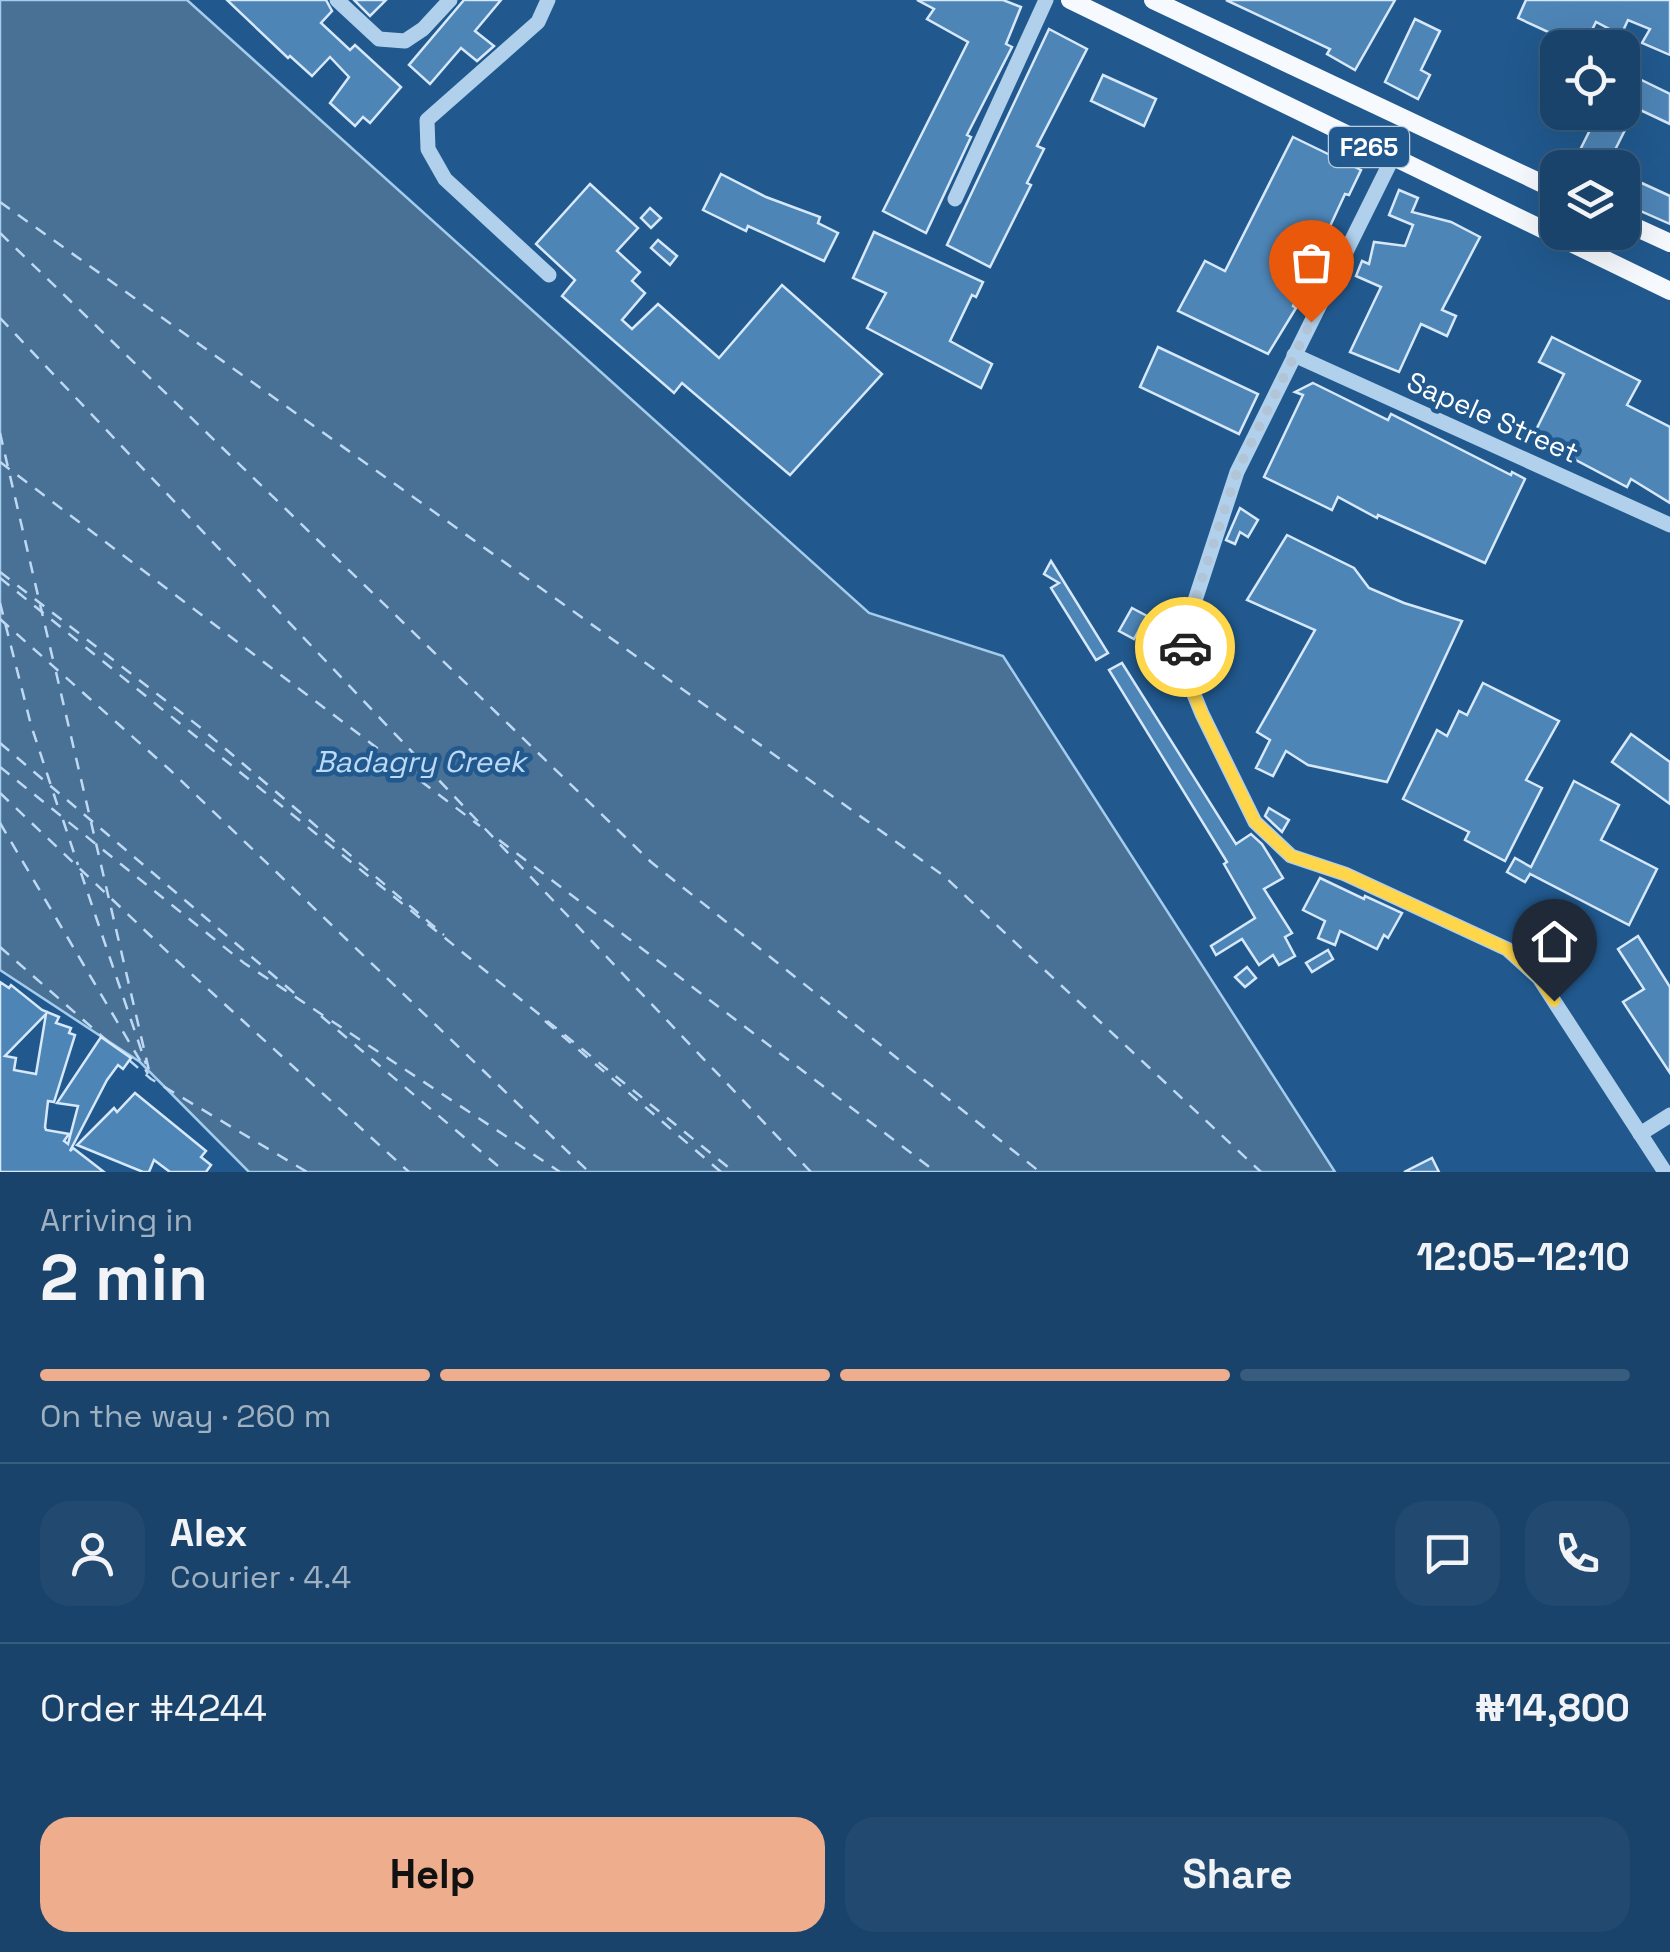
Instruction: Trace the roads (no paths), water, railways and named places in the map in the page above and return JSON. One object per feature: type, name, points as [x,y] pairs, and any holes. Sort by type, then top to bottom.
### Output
[{"type":"main road","name":"F265","points":[[1070,0],[1670,291]]},
{"type":"main road","name":"F265","points":[[1153,0],[1540,182]]},
{"type":"main road","points":[[1640,229],[1670,243]]},
{"type":"street","points":[[338,0],[379,39],[404,40],[423,29],[450,0]]},
{"type":"street","points":[[548,0],[538,22],[427,120],[428,149],[445,179],[549,274]]},
{"type":"street","points":[[954,198],[1046,0]]},
{"type":"street","points":[[1392,158],[1237,472],[1185,631],[1186,675],[1255,822],[1291,856],[1345,874],[1507,949],[1539,978],[1665,1172]]},
{"type":"street","name":"Sapele Street","points":[[1294,355],[1670,524]]},
{"type":"street","points":[[1640,1134],[1670,1115]]},
{"type":"water","name":"Badagry Creek","points":[[0,0],[187,0],[869,613],[1003,656],[1335,1172],[249,1172],[140,1062],[0,970]]}]
